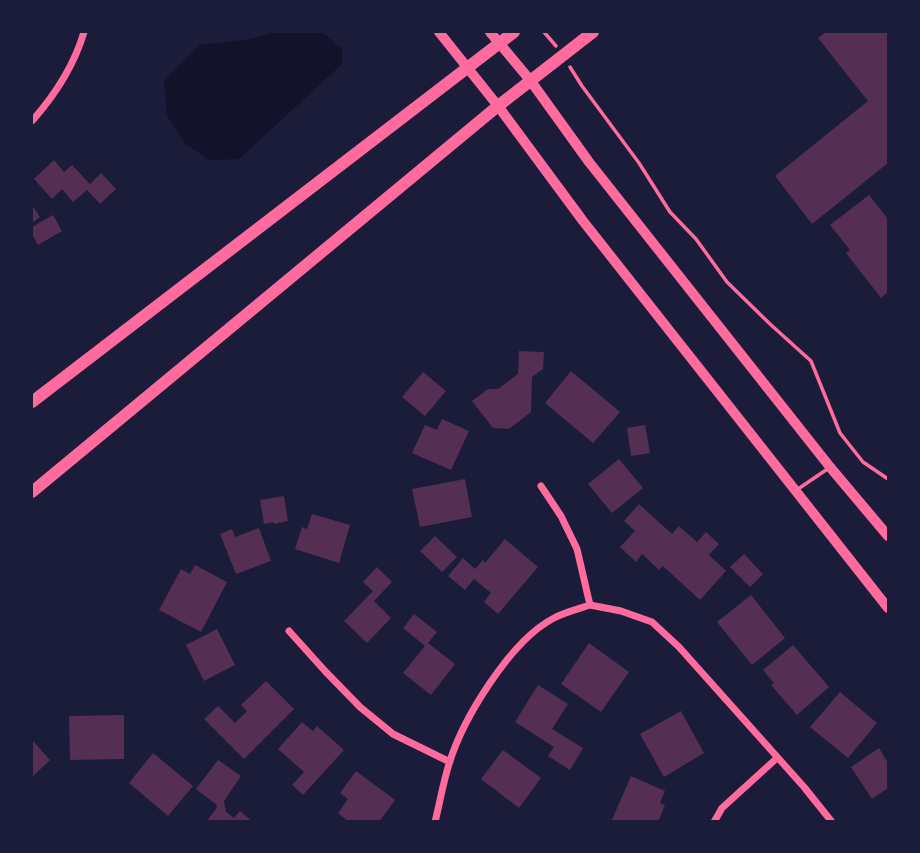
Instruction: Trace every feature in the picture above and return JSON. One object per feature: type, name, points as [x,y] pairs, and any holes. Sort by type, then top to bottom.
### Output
[{"type":"main road","points":[[32,402],[514,32]]},
{"type":"main road","points":[[32,492],[498,106],[593,32]]},
{"type":"street","points":[[32,121],[65,78],[84,32]]},
{"type":"street","points":[[439,32],[583,221],[888,608]]},
{"type":"street","points":[[490,32],[530,80],[589,162],[830,467],[888,536]]},
{"type":"street","points":[[541,486],[561,516],[577,549],[590,604]]},
{"type":"street","points":[[435,821],[450,762],[467,722],[519,645],[554,618],[590,604],[652,622],[680,647],[832,821]]},
{"type":"street","points":[[289,631],[360,707],[385,728],[450,762]]},
{"type":"street","points":[[714,821],[722,808],[777,758]]},
{"type":"lane","points":[[796,490],[830,467]]},
{"type":"path","points":[[544,32],[639,163],[670,212],[696,239],[727,282],[811,361],[840,433],[863,462],[888,479]]},
{"type":"shaded area","points":[[275,32],[322,32],[342,49],[342,64],[239,159],[209,160],[186,144],[167,116],[164,80],[199,45],[252,39]]},
{"type":"building","points":[[826,32],[886,32],[888,35],[888,163],[812,224],[775,176],[868,101],[818,38]]},
{"type":"building","points":[[54,160],[64,172],[72,165],[90,184],[101,173],[116,189],[100,204],[87,190],[73,202],[62,189],[52,199],[34,179]]},
{"type":"building","points":[[869,195],[888,219],[888,292],[881,298],[846,253],[850,250],[830,225]]},
{"type":"building","points":[[32,205],[40,217],[32,223]]},
{"type":"building","points":[[53,215],[62,231],[38,245],[32,234],[32,227]]},
{"type":"building","points":[[519,351],[544,352],[543,369],[532,377],[531,412],[509,429],[493,428],[472,401],[488,389],[498,389],[518,374]]},
{"type":"building","points":[[571,371],[620,412],[593,443],[545,403]]},
{"type":"building","points":[[423,372],[446,391],[425,416],[402,397]]},
{"type":"building","points":[[442,419],[469,431],[451,470],[412,453],[425,425],[437,430]]},
{"type":"building","points":[[645,425],[650,453],[631,456],[627,428]]},
{"type":"building","points":[[619,459],[643,488],[612,513],[588,484]]},
{"type":"building","points":[[465,479],[472,517],[420,527],[412,489]]},
{"type":"building","points":[[284,496],[288,521],[264,524],[260,500]]},
{"type":"building","points":[[639,504],[672,534],[679,526],[697,542],[706,532],[719,544],[709,555],[726,571],[700,600],[663,566],[659,570],[642,554],[636,562],[620,547],[635,531],[624,521]]},
{"type":"building","points":[[312,514],[350,525],[339,563],[295,549],[302,527],[307,529]]},
{"type":"building","points":[[259,528],[271,561],[236,574],[220,534],[232,529],[235,537]]},
{"type":"building","points":[[435,536],[457,557],[442,572],[420,551]]},
{"type":"building","points":[[505,539],[538,567],[498,614],[484,602],[491,593],[474,579],[465,590],[448,576],[463,558],[475,569],[483,560],[485,563]]},
{"type":"building","points":[[744,554],[763,574],[750,587],[730,567]]},
{"type":"building","points":[[195,565],[227,582],[201,632],[159,610],[181,569],[190,574]]},
{"type":"building","points":[[377,567],[392,582],[374,601],[391,618],[367,643],[344,621],[373,591],[363,582]]},
{"type":"building","points":[[751,595],[785,638],[752,665],[717,622]]},
{"type":"building","points":[[414,614],[437,632],[428,643],[455,664],[431,695],[403,673],[425,646],[403,628]]},
{"type":"building","points":[[217,629],[235,665],[204,681],[186,645]]},
{"type":"building","points":[[589,643],[629,672],[601,712],[561,684]]},
{"type":"building","points":[[793,645],[829,687],[797,715],[771,685],[774,683],[763,670]]},
{"type":"building","points":[[266,681],[294,709],[244,759],[204,719],[218,706],[235,723],[247,711],[241,705]]},
{"type":"building","points":[[538,685],[568,704],[552,729],[583,748],[570,770],[548,756],[554,747],[515,722]]},
{"type":"building","points":[[840,692],[877,723],[848,758],[810,727]]},
{"type":"building","points":[[681,711],[704,753],[664,777],[640,734]]},
{"type":"building","points":[[124,715],[124,759],[70,760],[69,716]]},
{"type":"building","points":[[302,722],[313,731],[317,726],[344,750],[303,795],[292,785],[304,772],[278,749]]},
{"type":"building","points":[[32,740],[50,760],[32,777]]},
{"type":"building","points":[[879,748],[888,763],[888,788],[872,799],[851,767]]},
{"type":"building","points":[[503,750],[541,778],[519,808],[481,779]]},
{"type":"building","points":[[153,753],[193,786],[168,816],[129,783]]},
{"type":"building","points":[[218,760],[241,776],[224,801],[226,812],[234,818],[240,811],[253,822],[206,822],[217,805],[196,789]]},
{"type":"building","points":[[356,771],[395,800],[379,822],[349,822],[338,813],[348,799],[340,793]]},
{"type":"building","points":[[631,776],[665,791],[660,803],[665,805],[658,822],[611,822]]}]
